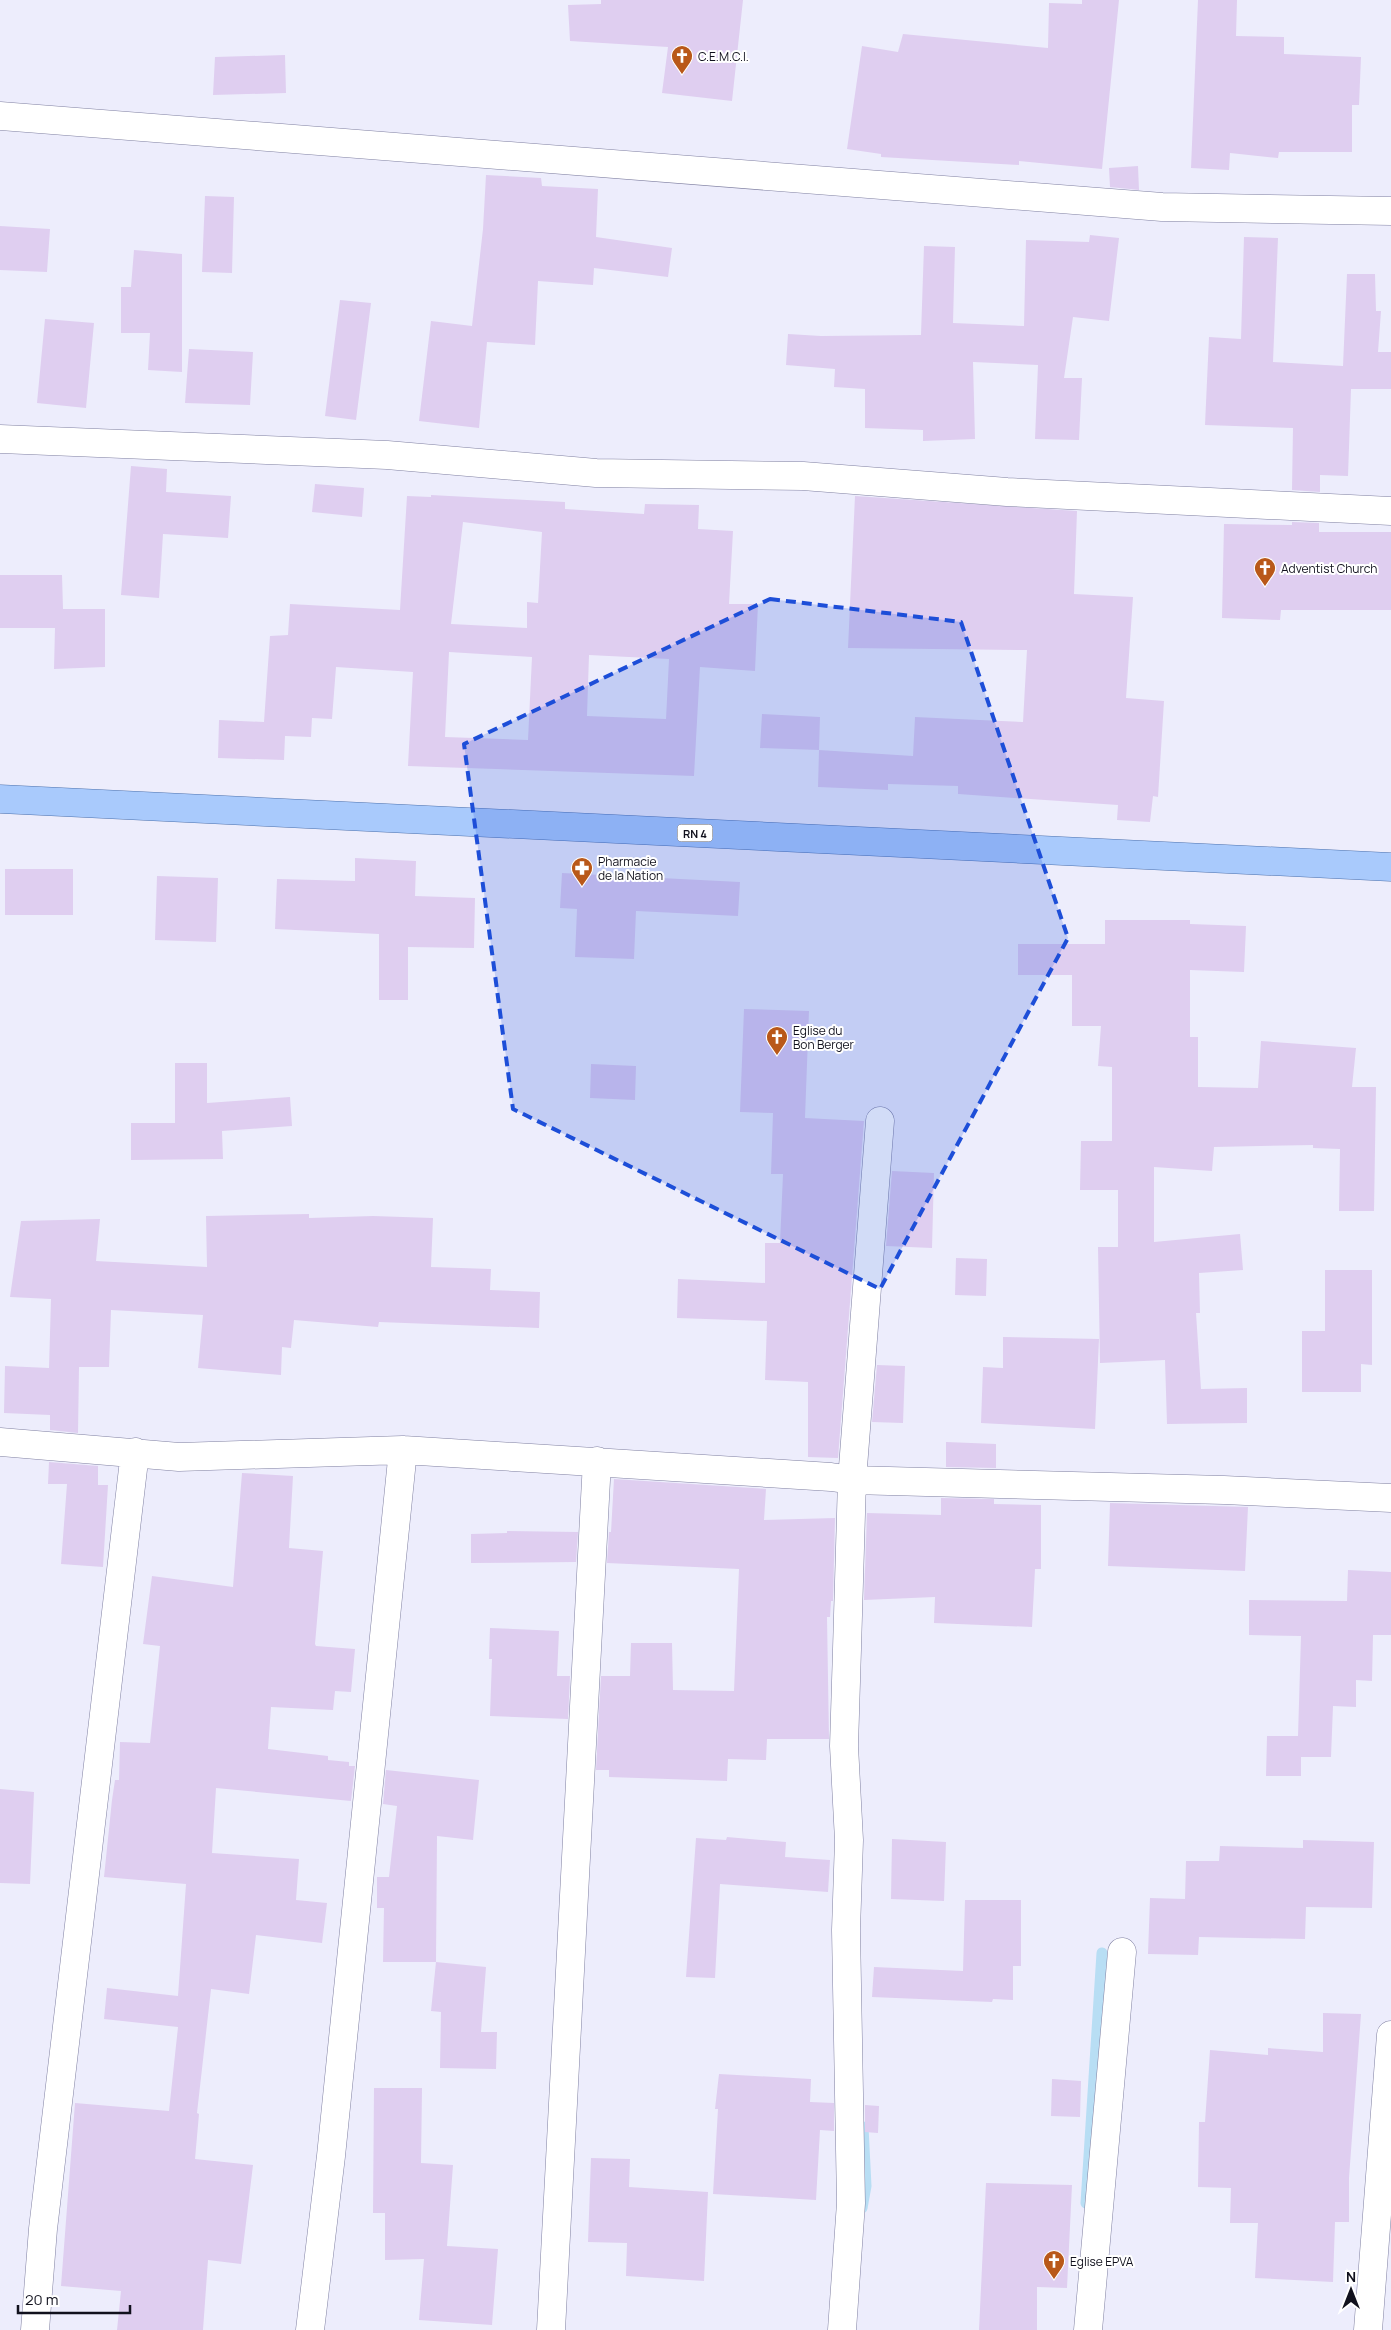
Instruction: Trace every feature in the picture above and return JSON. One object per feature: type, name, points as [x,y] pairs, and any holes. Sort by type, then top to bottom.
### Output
[{"type":"main road","name":"RN 4","points":[[0,799],[1391,867]]},
{"type":"street","points":[[0,116],[1162,207],[1391,211]]},
{"type":"street","points":[[0,439],[387,455],[596,473],[803,476],[1007,492],[1391,511]]},
{"type":"street","points":[[842,2330],[851,2203],[846,1930],[849,1840],[844,1746],[852,1480],[880,1121]]},
{"type":"street","points":[[0,1442],[179,1457],[403,1450],[831,1476],[852,1480],[1224,1490],[1391,1498]]},
{"type":"street","points":[[310,2330],[332,2146],[403,1450]]},
{"type":"street","points":[[35,2330],[43,2229],[135,1452]]},
{"type":"street","points":[[552,2330],[597,1461]]},
{"type":"street","points":[[1088,2330],[1122,1952]]},
{"type":"street","points":[[1368,2330],[1391,2034]]},
{"type":"highlighted area","points":[[770,599],[961,622],[1068,938],[880,1289],[513,1109],[464,744]]},
{"type":"building","points":[[601,0],[743,0],[732,101],[662,93],[668,47],[570,41],[568,5],[601,4]]},
{"type":"building","points":[[1082,0],[1119,0],[1102,169],[1019,161],[1019,165],[881,157],[881,154],[847,149],[862,46],[898,52],[903,34],[1048,48],[1049,3],[1082,4]]},
{"type":"building","points":[[1198,0],[1237,0],[1236,36],[1284,37],[1284,54],[1361,57],[1359,105],[1352,105],[1352,152],[1279,152],[1278,158],[1230,153],[1229,170],[1191,168]]},
{"type":"building","points":[[285,55],[286,93],[213,95],[215,57]]},
{"type":"building","points":[[1138,166],[1139,190],[1110,187],[1109,168]]},
{"type":"building","points":[[486,175],[541,178],[542,186],[598,189],[596,237],[672,248],[668,277],[594,268],[593,285],[538,281],[535,345],[487,342],[479,428],[419,421],[431,321],[472,326],[483,229]]},
{"type":"building","points":[[205,196],[234,197],[232,273],[202,272]]},
{"type":"building","points":[[0,226],[50,229],[47,272],[0,270]]},
{"type":"building","points":[[1090,235],[1119,238],[1109,321],[1073,317],[1064,378],[1082,378],[1079,440],[1035,439],[1038,365],[973,362],[975,439],[923,441],[923,430],[865,428],[865,389],[834,387],[835,369],[786,365],[788,334],[821,336],[921,335],[924,246],[955,247],[953,323],[1024,326],[1026,240],[1089,242]]},
{"type":"building","points":[[1244,237],[1278,238],[1273,362],[1343,366],[1347,274],[1375,274],[1376,311],[1381,311],[1378,352],[1391,352],[1391,389],[1351,389],[1348,476],[1320,475],[1320,492],[1292,490],[1293,428],[1205,425],[1209,337],[1241,339]]},
{"type":"building","points":[[134,250],[182,254],[182,372],[148,370],[150,333],[121,333],[121,287],[131,287]]},
{"type":"building","points":[[340,300],[371,303],[356,420],[325,416]]},
{"type":"building","points":[[45,319],[94,323],[86,408],[37,403]]},
{"type":"building","points":[[189,349],[253,352],[250,405],[185,403]]},
{"type":"building","points":[[131,466],[167,469],[166,492],[231,496],[228,538],[163,534],[159,598],[121,595]]},
{"type":"building","points":[[315,484],[364,488],[362,517],[312,512]]},
{"type":"building","points":[[431,495],[565,502],[565,509],[644,514],[645,504],[699,505],[698,529],[733,531],[729,604],[758,604],[755,671],[700,667],[694,776],[408,766],[413,672],[336,667],[332,719],[312,718],[311,737],[285,736],[284,760],[218,758],[219,720],[264,722],[270,636],[288,635],[290,604],[400,610],[407,496],[431,497]],"holes":[[[463,522],[542,532],[538,603],[527,602],[527,628],[451,624]],[[449,652],[532,657],[528,740],[445,737]],[[589,655],[669,659],[666,719],[587,716]]]},
{"type":"building","points":[[855,496],[1077,511],[1074,594],[1133,597],[1126,698],[1164,701],[1158,797],[1153,796],[1150,822],[1117,820],[1118,805],[958,794],[958,786],[888,784],[888,790],[818,787],[819,750],[913,756],[915,717],[1023,722],[1027,650],[848,648]]},
{"type":"building","points":[[1292,522],[1319,523],[1319,532],[1391,532],[1391,610],[1281,610],[1280,620],[1222,618],[1224,524],[1292,525]]},
{"type":"building","points":[[0,575],[62,575],[63,609],[105,609],[105,667],[54,669],[55,628],[0,628]]},
{"type":"building","points":[[762,714],[820,717],[819,750],[760,748]]},
{"type":"building","points":[[355,858],[416,861],[415,896],[475,898],[474,948],[408,947],[408,1000],[379,1000],[379,934],[275,929],[277,879],[355,881]]},
{"type":"building","points":[[5,869],[73,869],[73,915],[5,915]]},
{"type":"building","points":[[562,873],[740,882],[738,916],[636,911],[634,959],[575,957],[577,909],[560,908]]},
{"type":"building","points":[[157,876],[218,878],[216,942],[155,940]]},
{"type":"building","points":[[1105,920],[1190,920],[1190,924],[1246,926],[1244,972],[1190,970],[1190,1037],[1198,1037],[1198,1087],[1258,1088],[1261,1041],[1356,1048],[1352,1087],[1376,1087],[1374,1211],[1339,1211],[1340,1149],[1313,1148],[1313,1145],[1214,1147],[1212,1171],[1154,1167],[1154,1242],[1240,1234],[1243,1270],[1199,1273],[1200,1313],[1196,1313],[1201,1389],[1247,1388],[1247,1423],[1167,1424],[1165,1360],[1100,1363],[1098,1247],[1118,1247],[1118,1190],[1080,1190],[1081,1141],[1112,1141],[1112,1067],[1098,1066],[1101,1026],[1072,1026],[1072,975],[1018,975],[1018,944],[1105,944]]},
{"type":"building","points":[[744,1009],[809,1011],[805,1118],[864,1121],[838,1458],[808,1457],[808,1382],[765,1380],[767,1321],[677,1318],[678,1279],[765,1283],[765,1243],[780,1243],[783,1174],[771,1174],[773,1113],[740,1112]]},
{"type":"building","points":[[175,1063],[207,1063],[207,1103],[290,1097],[292,1126],[222,1131],[223,1159],[131,1160],[131,1123],[175,1123]]},
{"type":"building","points":[[591,1064],[636,1066],[635,1100],[590,1098]]},
{"type":"building","points":[[892,1171],[934,1173],[932,1248],[886,1246]]},
{"type":"building","points":[[309,1214],[309,1218],[373,1216],[433,1218],[431,1267],[491,1269],[490,1290],[540,1292],[539,1328],[379,1322],[378,1327],[294,1320],[291,1348],[282,1347],[281,1375],[198,1368],[203,1315],[111,1310],[109,1367],[79,1367],[78,1433],[50,1430],[50,1415],[4,1413],[5,1366],[49,1368],[51,1299],[10,1297],[21,1221],[100,1219],[96,1261],[207,1267],[206,1216]]},
{"type":"building","points":[[956,1258],[987,1259],[986,1296],[955,1295]]},
{"type":"building","points":[[1325,1270],[1372,1270],[1372,1365],[1361,1364],[1361,1392],[1302,1392],[1302,1331],[1325,1331]]},
{"type":"building","points":[[1003,1337],[1099,1339],[1095,1429],[981,1423],[983,1367],[1003,1368]]},
{"type":"building","points":[[877,1365],[905,1366],[903,1423],[872,1422]]},
{"type":"building","points":[[946,1442],[996,1444],[996,1468],[946,1467]]},
{"type":"building","points":[[49,1462],[98,1466],[98,1485],[108,1485],[103,1567],[61,1564],[67,1484],[48,1484]]},
{"type":"building","points":[[242,1473],[293,1476],[289,1548],[323,1551],[315,1644],[316,1646],[355,1649],[351,1692],[335,1691],[333,1710],[271,1707],[268,1749],[328,1756],[328,1760],[349,1762],[349,1766],[355,1766],[351,1801],[216,1788],[212,1853],[299,1859],[296,1900],[327,1903],[322,1943],[256,1935],[249,1994],[211,1989],[197,2113],[199,2114],[195,2159],[253,2165],[241,2264],[208,2260],[203,2330],[117,2330],[121,2291],[61,2286],[75,2103],[169,2111],[178,2027],[104,2019],[107,1988],[178,1996],[186,1884],[104,1877],[115,1780],[119,1780],[120,1742],[150,1743],[160,1646],[143,1644],[152,1576],[233,1587]]},
{"type":"building","points":[[614,1479],[766,1489],[764,1520],[835,1518],[833,1601],[831,1601],[830,1617],[827,1617],[829,1739],[767,1739],[766,1760],[728,1759],[727,1781],[609,1777],[609,1770],[596,1770],[601,1676],[630,1676],[631,1643],[672,1643],[673,1690],[734,1691],[739,1569],[607,1563]]},
{"type":"building","points":[[941,1498],[994,1499],[994,1504],[1041,1505],[1041,1569],[1035,1569],[1032,1627],[934,1623],[935,1597],[864,1600],[867,1513],[941,1515]]},
{"type":"building","points":[[1110,1503],[1248,1507],[1245,1571],[1108,1566]]},
{"type":"building","points":[[507,1531],[578,1532],[576,1562],[471,1563],[471,1534],[507,1533]]},
{"type":"building","points":[[1348,1570],[1391,1572],[1391,1635],[1373,1635],[1372,1681],[1356,1680],[1356,1707],[1333,1706],[1331,1757],[1301,1757],[1301,1776],[1266,1776],[1267,1736],[1298,1736],[1301,1636],[1249,1635],[1249,1600],[1347,1601]]},
{"type":"building","points":[[490,1628],[559,1631],[557,1676],[570,1676],[568,1719],[490,1716],[492,1659],[489,1659]]},
{"type":"building","points":[[386,1770],[479,1780],[473,1840],[437,1836],[436,1962],[383,1962],[384,1908],[377,1908],[377,1877],[389,1877],[397,1806],[383,1804]]},
{"type":"building","points":[[0,1789],[34,1792],[30,1884],[0,1883]]},
{"type":"building","points":[[727,1837],[786,1842],[785,1857],[830,1860],[828,1892],[720,1884],[715,1978],[686,1977],[696,1838],[726,1840]]},
{"type":"building","points":[[892,1839],[946,1842],[944,1901],[891,1899]]},
{"type":"building","points":[[1303,1840],[1374,1842],[1372,1908],[1306,1907],[1305,1939],[1199,1937],[1198,1955],[1148,1954],[1150,1898],[1185,1899],[1186,1861],[1219,1861],[1220,1846],[1303,1848]]},
{"type":"building","points":[[965,1900],[1021,1900],[1021,1966],[1013,1966],[1013,2000],[993,1999],[992,2002],[872,1997],[874,1967],[963,1971]]},
{"type":"building","points":[[436,1962],[486,1967],[481,2032],[497,2032],[496,2069],[440,2068],[441,2012],[431,2011]]},
{"type":"building","points":[[1323,2013],[1361,2014],[1349,2178],[1349,2222],[1335,2222],[1333,2282],[1255,2278],[1258,2223],[1230,2223],[1231,2188],[1198,2187],[1199,2122],[1205,2122],[1210,2050],[1268,2055],[1268,2048],[1323,2052]]},
{"type":"building","points":[[719,2074],[811,2079],[810,2102],[834,2103],[834,2131],[820,2130],[816,2200],[713,2194],[718,2109],[715,2109]]},
{"type":"building","points":[[1052,2079],[1081,2081],[1080,2117],[1051,2116]]},
{"type":"building","points":[[374,2088],[422,2088],[421,2163],[453,2165],[447,2246],[498,2249],[492,2325],[419,2320],[424,2259],[385,2260],[385,2213],[373,2213]]},
{"type":"building","points":[[865,2105],[879,2106],[878,2133],[865,2132]]},
{"type":"building","points":[[591,2158],[630,2159],[629,2187],[708,2192],[704,2281],[626,2276],[627,2243],[588,2242]]},
{"type":"building","points":[[986,2183],[1072,2185],[1067,2288],[1037,2287],[1037,2330],[979,2330]]},
{"type":"waterway","points":[[1086,2203],[1102,1953]]},
{"type":"waterway","points":[[862,2208],[866,2186],[863,2127]]},
{"type":"place","name":"C.E.M.C.I.","points":[[682,75]]},
{"type":"place","name":"Adventist Church","points":[[1265,587]]},
{"type":"place","name":"Pharmacie de la Nation","points":[[582,887]]},
{"type":"place","name":"Eglise du Bon Berger","points":[[777,1056]]},
{"type":"place","name":"Eglise EPVA","points":[[1054,2280]]}]
